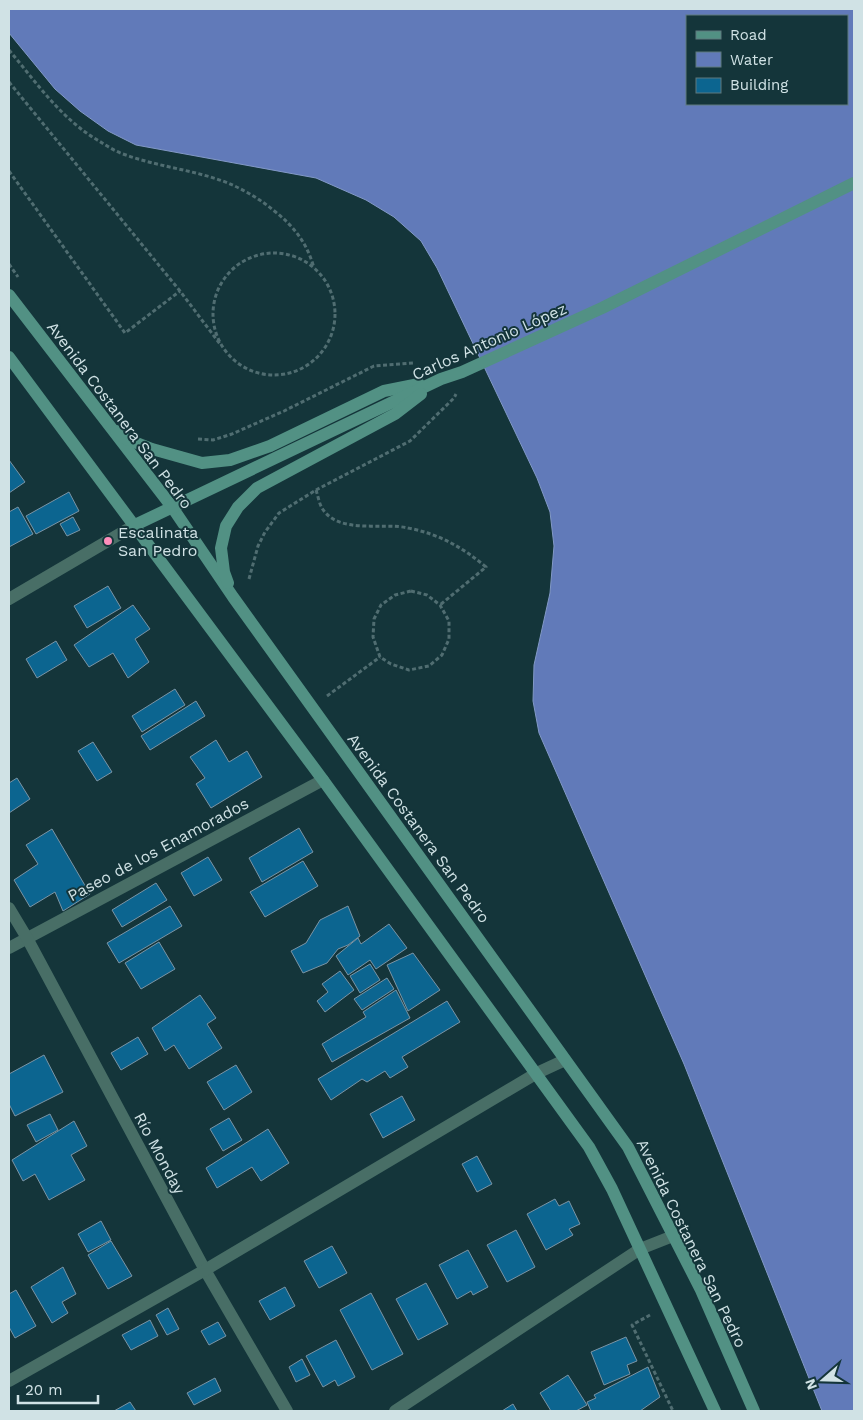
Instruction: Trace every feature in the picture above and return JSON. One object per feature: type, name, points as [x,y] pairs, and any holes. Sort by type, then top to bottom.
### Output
[{"type":"main road","name":"Carlos Antonio López","points":[[135,525],[441,379],[462,372],[602,308],[854,183]]},
{"type":"main road","name":"Avenida Costanera San Pedro","points":[[9,294],[105,422],[172,507],[233,597],[628,1148],[701,1290],[754,1411]]},
{"type":"main road","points":[[9,357],[323,780],[589,1147],[612,1189],[715,1411]]},
{"type":"main road","points":[[105,422],[124,438],[152,449],[202,463],[230,460],[270,446],[384,391],[441,379]]},
{"type":"main road","points":[[233,597],[224,572],[221,548],[226,526],[238,507],[258,488],[395,414],[441,379]]},
{"type":"street","points":[[9,599],[135,525]]},
{"type":"street","name":"Paseo de los Enamorados","points":[[9,948],[323,780]]},
{"type":"street","name":"Río Monday","points":[[9,908],[27,938],[204,1270],[287,1411]]},
{"type":"street","points":[[9,1381],[204,1270],[536,1074],[565,1060]]},
{"type":"street","points":[[395,1411],[640,1249],[674,1236]]},
{"type":"path","points":[[9,50],[64,114],[79,128],[98,141],[124,155],[228,183],[251,194],[283,218],[300,237],[309,252],[314,268],[329,288],[334,306],[334,327],[326,347],[312,363],[294,372],[279,375],[261,374],[243,367],[225,352],[180,291],[9,82]]},
{"type":"path","points":[[9,170],[125,333],[180,291]]},
{"type":"path","points":[[225,352],[215,330],[213,308],[217,292],[225,276],[240,263],[257,255],[264,254],[280,253],[300,259],[314,268]]},
{"type":"path","points":[[9,264],[23,284]]},
{"type":"path","points":[[192,439],[213,440],[232,434],[284,411],[374,366],[421,363]]},
{"type":"path","points":[[248,582],[258,546],[265,532],[279,513],[316,490],[410,440],[454,398],[462,372]]},
{"type":"path","points":[[316,490],[322,508],[332,518],[343,523],[363,526],[407,527],[454,544],[471,554],[486,567],[440,605]]},
{"type":"path","points":[[411,591],[427,595],[440,605],[449,621],[449,639],[442,655],[429,666],[409,670],[391,664],[380,657],[372,637],[374,620],[381,605],[395,595],[411,591]]},
{"type":"path","points":[[322,700],[380,657]]},
{"type":"path","points":[[632,1324],[673,1411]]},
{"type":"water","points":[[9,9],[854,9],[854,1411],[822,1411],[684,1064],[539,733],[533,701],[534,665],[550,593],[554,546],[550,512],[537,478],[437,268],[421,241],[394,217],[366,200],[316,178],[136,145],[108,131],[80,111],[55,89],[9,33]]},
{"type":"building","points":[[9,460],[25,482],[9,493]]},
{"type":"building","points":[[69,492],[79,511],[36,534],[26,516]]},
{"type":"building","points":[[18,507],[33,534],[9,547],[9,512]]},
{"type":"building","points":[[73,517],[80,530],[67,536],[60,524]]},
{"type":"building","points":[[108,586],[121,608],[87,628],[74,606]]},
{"type":"building","points":[[133,605],[150,629],[135,639],[149,662],[128,678],[113,653],[89,667],[74,645]]},
{"type":"building","points":[[56,641],[67,660],[37,678],[26,659]]},
{"type":"building","points":[[175,689],[185,705],[142,732],[132,716]]},
{"type":"building","points":[[196,701],[205,716],[150,750],[141,736]]},
{"type":"building","points":[[216,740],[229,762],[247,751],[262,777],[211,808],[196,784],[205,778],[190,757]]},
{"type":"building","points":[[93,742],[112,772],[97,781],[78,751]]},
{"type":"building","points":[[17,778],[30,799],[9,813],[9,783]]},
{"type":"building","points":[[299,828],[313,852],[262,882],[249,858]]},
{"type":"building","points":[[52,829],[90,894],[63,911],[55,892],[30,907],[14,880],[38,864],[26,845]]},
{"type":"building","points":[[208,857],[222,880],[194,896],[181,873]]},
{"type":"building","points":[[303,861],[318,886],[265,917],[250,892]]},
{"type":"building","points":[[156,883],[167,900],[122,927],[112,910]]},
{"type":"building","points":[[170,906],[182,926],[119,963],[107,943]]},
{"type":"building","points":[[348,906],[360,936],[348,945],[338,949],[327,963],[303,973],[291,951],[306,943],[320,920]]},
{"type":"building","points":[[389,924],[407,948],[376,969],[370,960],[348,975],[336,956],[358,938],[361,944]]},
{"type":"building","points":[[159,942],[175,969],[141,989],[125,963]]},
{"type":"building","points":[[413,953],[440,990],[408,1011],[387,965]]},
{"type":"building","points":[[370,964],[380,980],[360,993],[350,976]]},
{"type":"building","points":[[340,971],[354,990],[325,1012],[317,1001],[328,992],[322,984]]},
{"type":"building","points":[[387,978],[394,989],[362,1010],[354,999]]},
{"type":"building","points":[[396,990],[410,1018],[332,1062],[322,1044],[366,1017],[363,1012]]},
{"type":"building","points":[[200,995],[216,1018],[207,1024],[222,1048],[189,1069],[174,1045],[165,1051],[152,1028]]},
{"type":"building","points":[[447,1001],[460,1022],[402,1057],[408,1067],[390,1078],[385,1071],[367,1082],[362,1079],[331,1100],[318,1079]]},
{"type":"building","points":[[138,1037],[148,1054],[121,1070],[111,1053]]},
{"type":"building","points":[[44,1055],[63,1092],[15,1116],[9,1104],[9,1074]]},
{"type":"building","points":[[236,1065],[252,1092],[224,1110],[207,1082]]},
{"type":"building","points":[[402,1096],[415,1120],[383,1138],[370,1114]]},
{"type":"building","points":[[50,1114],[58,1130],[36,1142],[27,1125]]},
{"type":"building","points":[[229,1118],[242,1140],[223,1151],[210,1129]]},
{"type":"building","points":[[74,1121],[87,1146],[71,1155],[85,1180],[49,1200],[35,1174],[23,1181],[12,1160]]},
{"type":"building","points":[[268,1129],[289,1163],[261,1181],[252,1167],[217,1188],[206,1168]]},
{"type":"building","points":[[477,1156],[492,1184],[477,1192],[462,1164]]},
{"type":"building","points":[[555,1199],[559,1206],[569,1201],[580,1224],[569,1229],[573,1235],[546,1250],[527,1214]]},
{"type":"building","points":[[101,1221],[111,1240],[88,1252],[78,1234]]},
{"type":"building","points":[[516,1230],[535,1267],[507,1282],[487,1245]]},
{"type":"building","points":[[111,1241],[132,1276],[108,1289],[88,1255]]},
{"type":"building","points":[[332,1246],[347,1273],[319,1288],[304,1261]]},
{"type":"building","points":[[468,1250],[488,1287],[473,1295],[471,1291],[457,1299],[439,1265]]},
{"type":"building","points":[[63,1267],[76,1294],[62,1302],[68,1313],[52,1323],[31,1287]]},
{"type":"building","points":[[426,1283],[448,1324],[418,1340],[396,1299]]},
{"type":"building","points":[[285,1287],[295,1306],[270,1320],[259,1301]]},
{"type":"building","points":[[16,1290],[36,1326],[15,1338],[9,1327],[9,1294]]},
{"type":"building","points":[[371,1293],[403,1354],[372,1370],[340,1310]]},
{"type":"building","points":[[168,1308],[179,1329],[167,1335],[156,1315]]},
{"type":"building","points":[[150,1320],[158,1336],[131,1350],[122,1335]]},
{"type":"building","points":[[218,1322],[226,1336],[209,1345],[201,1331]]},
{"type":"building","points":[[626,1337],[637,1361],[627,1365],[630,1374],[604,1385],[591,1352]]},
{"type":"building","points":[[336,1340],[355,1377],[338,1386],[335,1380],[323,1387],[306,1356]]},
{"type":"building","points":[[302,1359],[310,1375],[296,1382],[289,1367]]},
{"type":"building","points":[[648,1367],[660,1397],[640,1411],[591,1411],[587,1402],[596,1398],[594,1395]]},
{"type":"building","points":[[568,1375],[587,1405],[576,1411],[551,1411],[540,1393]]},
{"type":"building","points":[[215,1378],[221,1391],[194,1405],[187,1393]]},
{"type":"building","points":[[130,1402],[136,1411],[114,1411]]},
{"type":"building","points":[[513,1404],[517,1411],[502,1411]]},
{"type":"place","name":"Escalinata San Pedro","points":[[108,541]]}]
